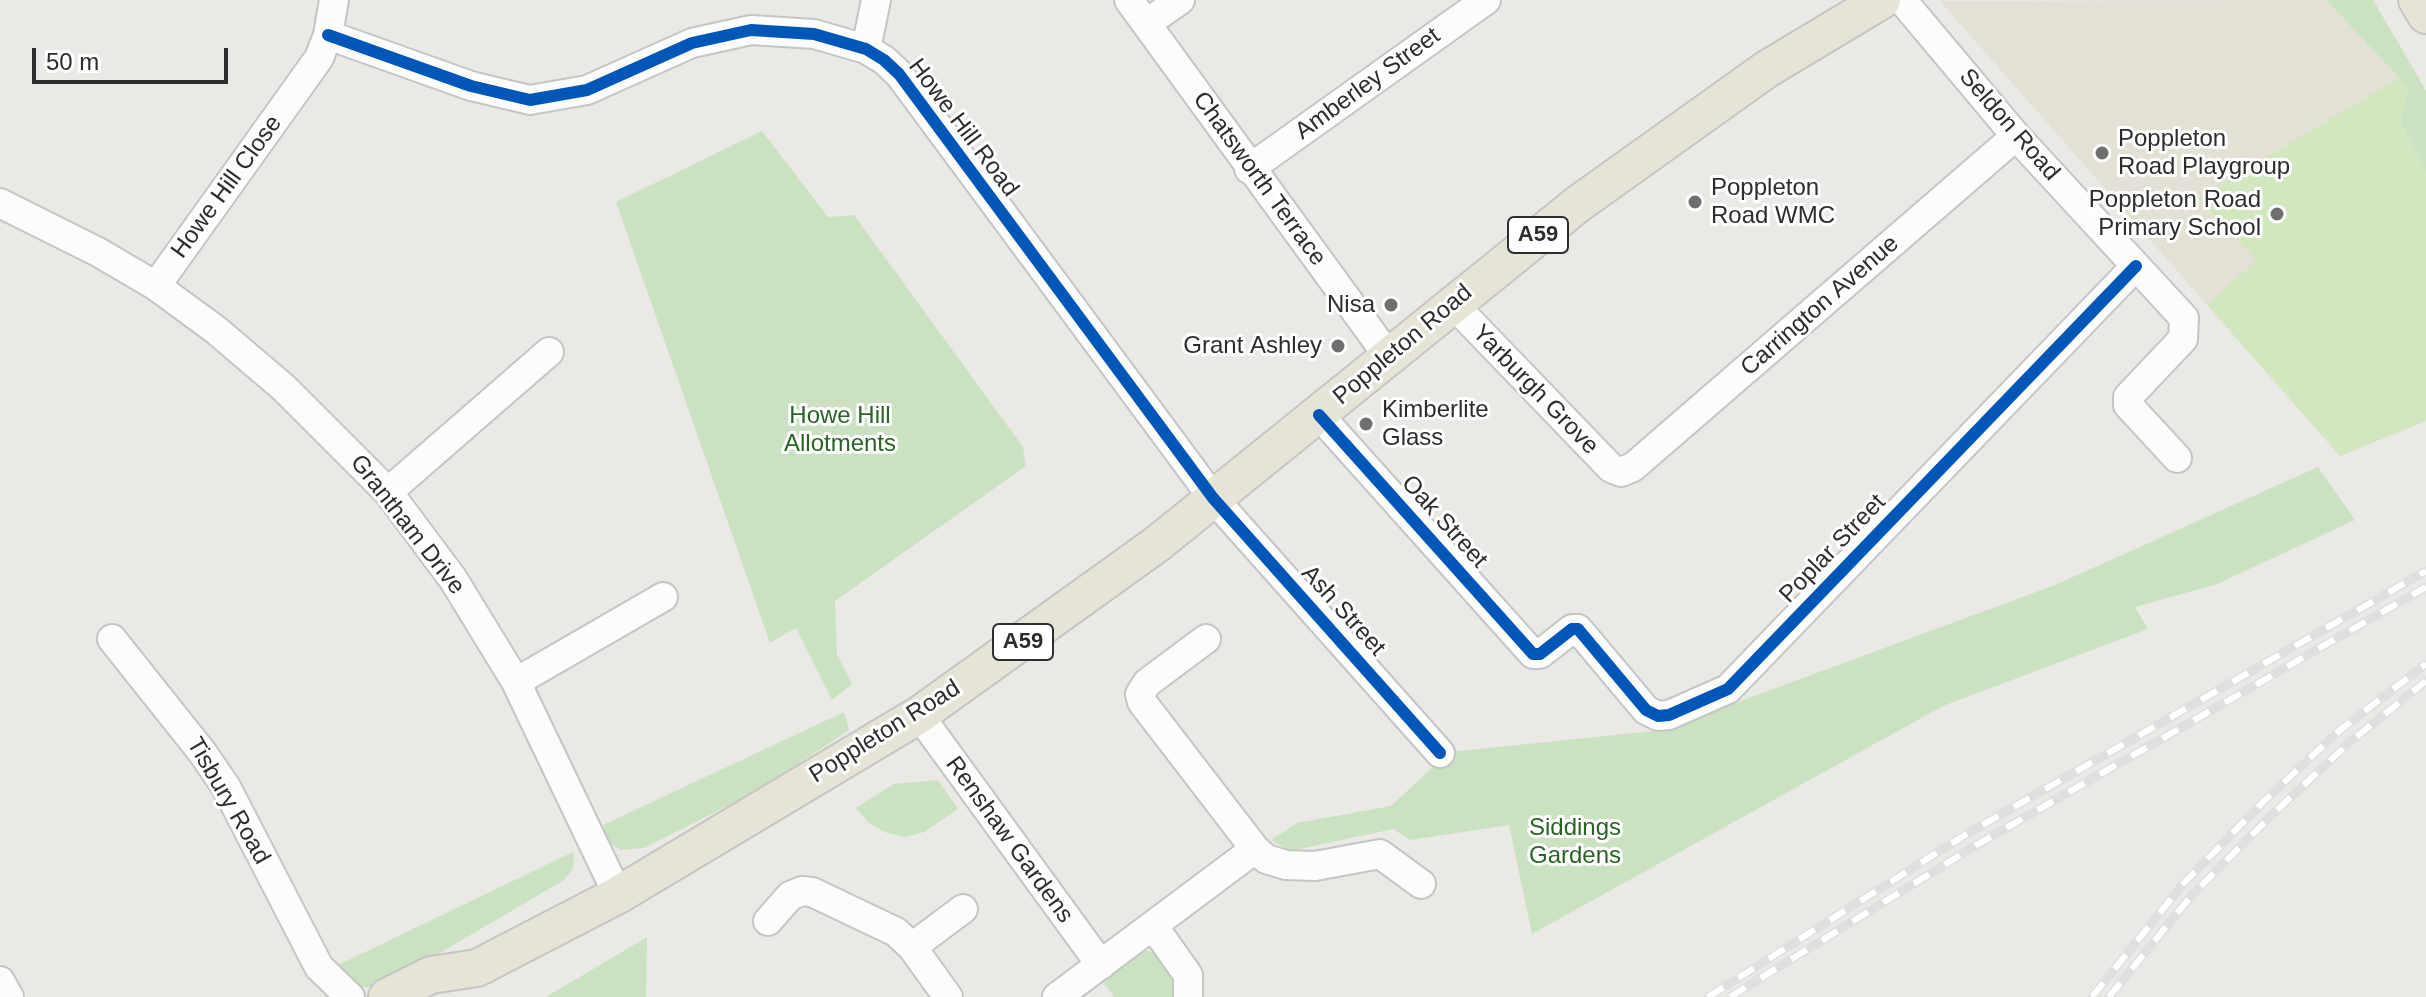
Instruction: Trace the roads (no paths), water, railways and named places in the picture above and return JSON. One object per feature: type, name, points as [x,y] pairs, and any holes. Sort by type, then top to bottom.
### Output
[{"type":"main road","name":"Poppleton Road","points":[[387,997],[431,975],[477,968],[618,895],[919,715],[1090,594],[1673,133],[1767,69],[1882,0]]},
{"type":"main road","points":[[2417,0],[2426,15]]},
{"type":"main road","name":"Poppleton Road","points":[[451,997],[477,968]]},
{"type":"street","name":"Howe Hill Close","points":[[156,286],[319,58],[328,35],[334,0]]},
{"type":"street","points":[[866,49],[876,0]]},
{"type":"street","name":"Chatsworth Terrace","points":[[1129,0],[1249,169],[1389,357]]},
{"type":"street","points":[[1147,23],[1180,0]]},
{"type":"street","name":"Amberley Street","points":[[1249,169],[1486,0]]},
{"type":"street","name":"Seldon Road","points":[[1902,0],[2016,136],[2184,318],[2183,339],[2128,397],[2128,405],[2177,458]]},
{"type":"street","name":"Howe Hill Road","points":[[328,35],[471,86],[530,100],[587,90],[692,43],[722,34],[782,30],[814,34],[866,49],[899,74],[1213,498]]},
{"type":"street","name":"Carrington Avenue","points":[[1621,472],[1633,467],[2016,136]]},
{"type":"street","name":"Grantham Drive","points":[[0,203],[98,252],[156,286],[216,330],[284,388],[388,492],[453,579],[516,682],[618,895]]},
{"type":"street","name":"Poplar Street","points":[[1540,654],[1572,629],[1578,629],[1646,710],[1658,716],[1720,695],[2136,266]]},
{"type":"street","name":"Yarburgh Grove","points":[[1453,304],[1611,468],[1621,472]]},
{"type":"street","points":[[388,492],[549,352]]},
{"type":"street","name":"Oak Street","points":[[1319,415],[1533,654],[1540,654]]},
{"type":"street","name":"Ash Street","points":[[1213,498],[1440,753]]},
{"type":"street","points":[[516,682],[663,597]]},
{"type":"street","name":"Tisbury Road","points":[[112,639],[180,722],[226,787],[327,987],[350,997]]},
{"type":"street","points":[[1206,639],[1147,683],[1140,694],[1142,702],[1255,849],[1266,859],[1286,865],[1315,866],[1380,854],[1421,884]]},
{"type":"street","name":"Renshaw Gardens","points":[[919,715],[1101,965]]},
{"type":"street","points":[[1057,997],[1255,849]]},
{"type":"street","points":[[768,921],[790,896],[802,891],[812,892],[873,919],[912,947],[948,997]]},
{"type":"street","points":[[912,947],[963,909]]},
{"type":"street","points":[[1154,927],[1188,975],[1188,997]]},
{"type":"street","points":[[0,981],[9,997]]},
{"type":"railway","points":[[1708,997],[1965,835],[2426,571]]},
{"type":"railway","points":[[1730,997],[1975,846],[2426,587]]},
{"type":"railway","points":[[2092,997],[2183,884],[2264,801],[2340,730],[2426,664]]},
{"type":"railway","points":[[2109,997],[2192,895],[2276,811],[2351,741],[2426,681]]},
{"type":"place","name":"Poppleton Road Playgroup","points":[[2102,153]]},
{"type":"place","name":"Poppleton Road WMC","points":[[1695,202]]},
{"type":"place","name":"Poppleton Road Primary School","points":[[2277,214]]},
{"type":"place","name":"Nisa","points":[[1391,305]]},
{"type":"place","name":"Grant Ashley","points":[[1338,346]]},
{"type":"place","name":"Kimberlite Glass","points":[[1366,424]]},
{"type":"park label","name":"Howe Hill Allotments","points":[[840,430]]},
{"type":"park label","name":"Siddings Gardens","points":[[1575,842]]}]
